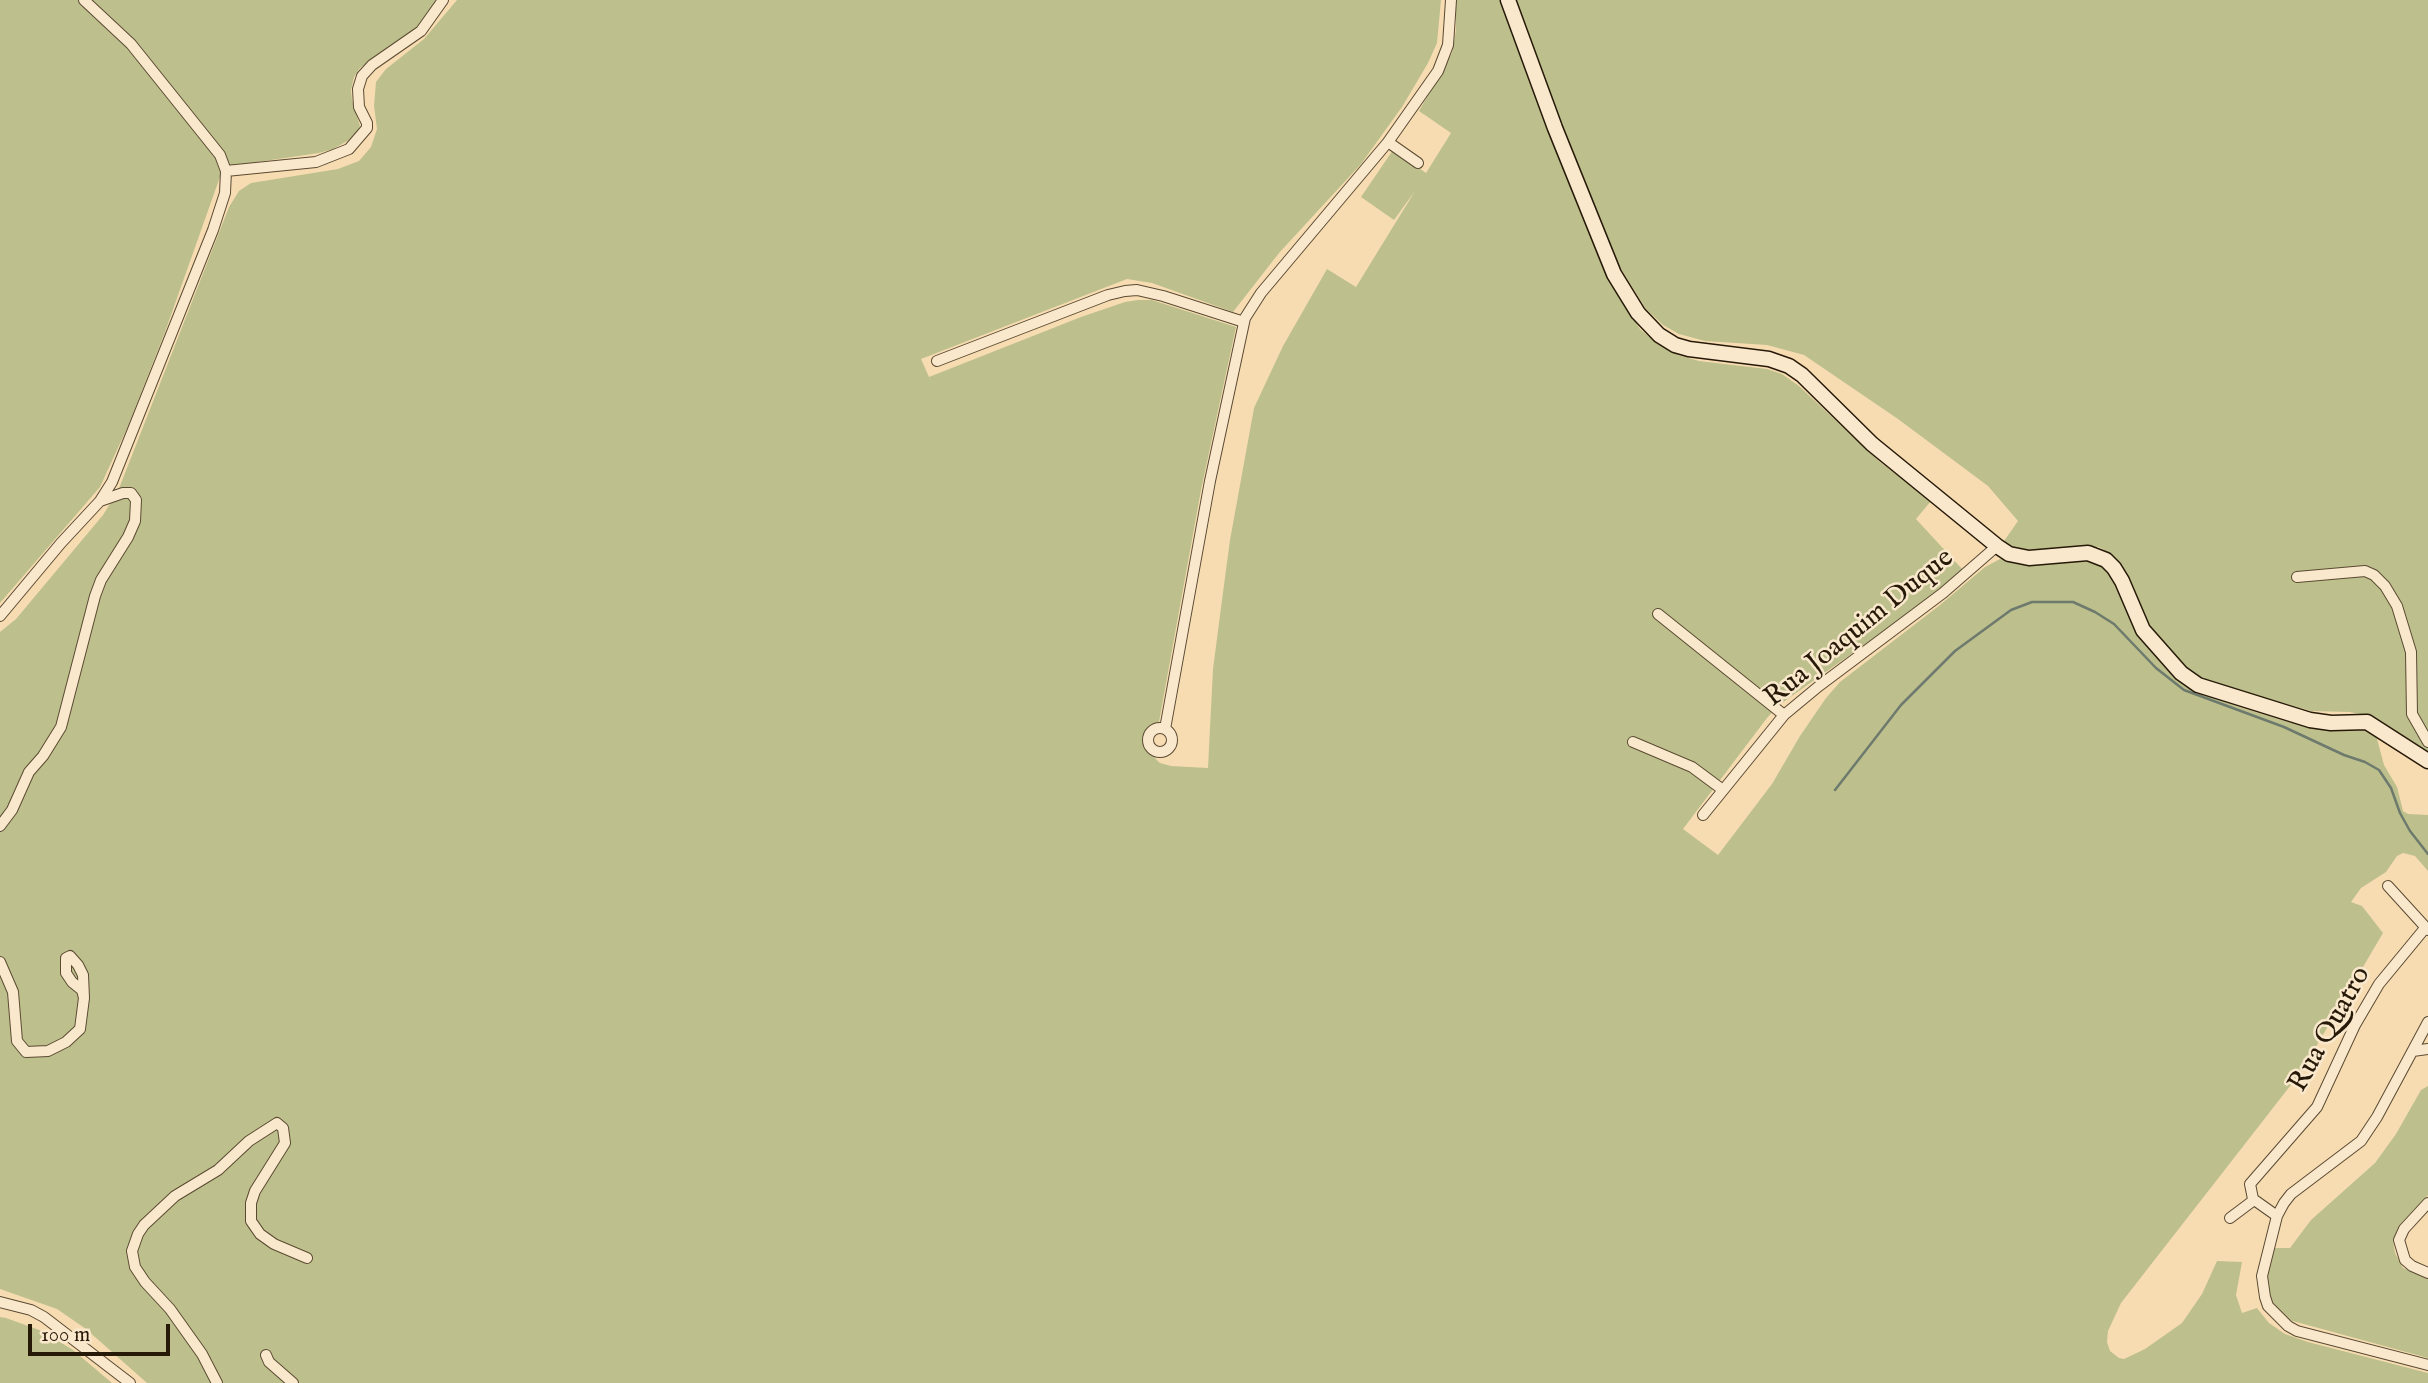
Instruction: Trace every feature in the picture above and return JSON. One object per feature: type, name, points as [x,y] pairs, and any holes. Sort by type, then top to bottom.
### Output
[{"type":"street","points":[[0,616],[100,501],[113,482],[213,230],[225,193],[226,171],[220,155],[131,44],[84,0]]},
{"type":"street","points":[[226,171],[316,162],[349,149],[367,128],[359,107],[358,89],[362,76],[372,65],[421,32],[443,0]]},
{"type":"street","points":[[1165,729],[1210,481],[1244,322],[1261,293],[1388,142],[1438,71],[1445,57],[1450,32],[1451,0]]},
{"type":"street","points":[[1508,0],[1603,250],[1622,290],[1648,325],[1675,345],[1769,359],[1789,366],[1802,375],[1872,444],[2009,554],[2029,558],[2079,553],[2101,557],[2118,574],[2143,630],[2181,673],[2197,685],[2310,720],[2367,723],[2428,761]]},
{"type":"street","points":[[1388,142],[1418,163]]},
{"type":"street","points":[[937,360],[1108,295],[1125,291],[1137,290],[1155,294],[1244,322]]},
{"type":"street","points":[[0,826],[12,810],[29,772],[43,756],[61,727],[95,596],[101,580],[135,521],[136,500],[131,493],[100,501]]},
{"type":"street","name":"Rua Joaquim Duque","points":[[1703,815],[1784,716],[1819,686],[1934,600],[1997,547]]},
{"type":"street","points":[[2297,577],[2365,571],[2374,575],[2385,586],[2397,606],[2411,652],[2412,714],[2428,742]]},
{"type":"street","points":[[1658,614],[1784,716]]},
{"type":"street","points":[[1633,742],[1692,767],[1723,790]]},
{"type":"street","points":[[2388,886],[2427,929]]},
{"type":"street","name":"Rua Quatro","points":[[2254,1200],[2250,1184],[2317,1107],[2355,1025],[2379,984],[2427,929]]},
{"type":"street","points":[[0,962],[13,992],[17,1041],[26,1052],[48,1051],[75,1036],[80,1029],[84,998]]},
{"type":"street","points":[[2428,1022],[2378,1117],[2361,1141],[2291,1194],[2277,1216],[2262,1276],[2268,1306],[2280,1320],[2297,1331],[2428,1365]]},
{"type":"street","points":[[2413,1051],[2428,1049]]},
{"type":"street","points":[[216,1383],[202,1354],[170,1309],[135,1267],[132,1251],[138,1234],[175,1196],[218,1170],[249,1141],[277,1123],[284,1128],[285,1143],[255,1191],[251,1203],[251,1221],[260,1234],[274,1244],[307,1258]]},
{"type":"street","points":[[2230,1217],[2254,1200],[2277,1216]]},
{"type":"street","points":[[2428,1203],[2404,1229],[2399,1240],[2405,1260],[2428,1273]]},
{"type":"street","points":[[0,1302],[31,1310],[44,1317],[130,1383]]},
{"type":"street","points":[[266,1355],[268,1362],[293,1383]]},
{"type":"green space","points":[[0,0],[436,0],[423,21],[360,68],[354,77],[352,100],[360,126],[349,140],[319,153],[230,166],[221,174],[165,332],[128,426],[100,487],[0,603]]},
{"type":"green space","points":[[457,0],[1441,0],[1437,43],[1402,107],[1361,164],[1279,253],[1233,312],[1152,283],[1127,279],[921,359],[929,377],[1081,317],[1138,300],[1152,300],[1236,327],[1201,490],[1159,722],[1148,729],[1145,742],[1150,753],[1160,763],[1208,768],[1213,669],[1230,540],[1254,408],[1283,346],[1327,269],[1356,287],[1415,191],[1394,220],[1361,197],[1393,150],[1426,173],[1451,133],[1419,111],[1452,53],[1456,30],[1456,0],[1500,0],[1578,207],[1613,287],[1640,329],[1656,343],[1678,355],[1699,361],[1767,369],[1782,374],[1799,386],[1880,462],[1931,501],[1916,519],[1963,570],[1898,621],[1779,705],[1683,829],[1718,855],[1772,784],[1800,736],[1840,682],[1985,567],[2000,559],[2029,563],[2091,559],[2103,564],[2117,584],[2133,626],[2146,645],[2188,687],[2288,722],[2322,729],[2366,729],[2376,735],[2384,765],[2397,787],[2403,811],[2408,814],[2428,815],[2428,871],[2415,856],[2403,853],[2397,856],[2386,872],[2361,888],[2351,902],[2362,906],[2383,933],[2301,1072],[2121,1303],[2108,1331],[2107,1342],[2110,1351],[2124,1359],[2145,1349],[2182,1323],[2202,1294],[2217,1261],[2242,1262],[2236,1295],[2242,1313],[2257,1308],[2269,1323],[2285,1334],[2428,1373],[2428,1383],[147,1383],[86,1329],[57,1309],[0,1289],[0,632],[16,619],[103,515],[118,491],[229,207],[239,191],[251,183],[338,169],[359,161],[371,147],[377,129],[374,106],[376,82],[386,69],[424,39]]},
{"type":"green space","points":[[1513,0],[2428,0],[2428,757],[2364,715],[2311,711],[2201,679],[2190,672],[2152,632],[2121,566],[2111,554],[2099,547],[2081,546],[2022,553],[2002,544],[2018,521],[1988,486],[1898,419],[1804,355],[1767,345],[1705,341],[1679,334],[1663,325],[1646,309],[1615,259]]},
{"type":"green space","points":[[2428,1086],[2428,1195],[2399,1226],[2393,1240],[2395,1253],[2403,1268],[2428,1278],[2428,1358],[2289,1320],[2272,1305],[2267,1294],[2266,1277],[2274,1248],[2290,1248],[2311,1220],[2375,1163],[2396,1134],[2421,1090]]},
{"type":"green space","points":[[0,1317],[42,1331],[73,1350],[112,1383],[0,1383]]},
{"type":"waterway","points":[[1835,790],[1901,705],[1955,651],[2011,610],[2032,602],[2073,602],[2114,624],[2156,668],[2184,690],[2284,727],[2379,770],[2391,788],[2410,831],[2428,854]]}]
